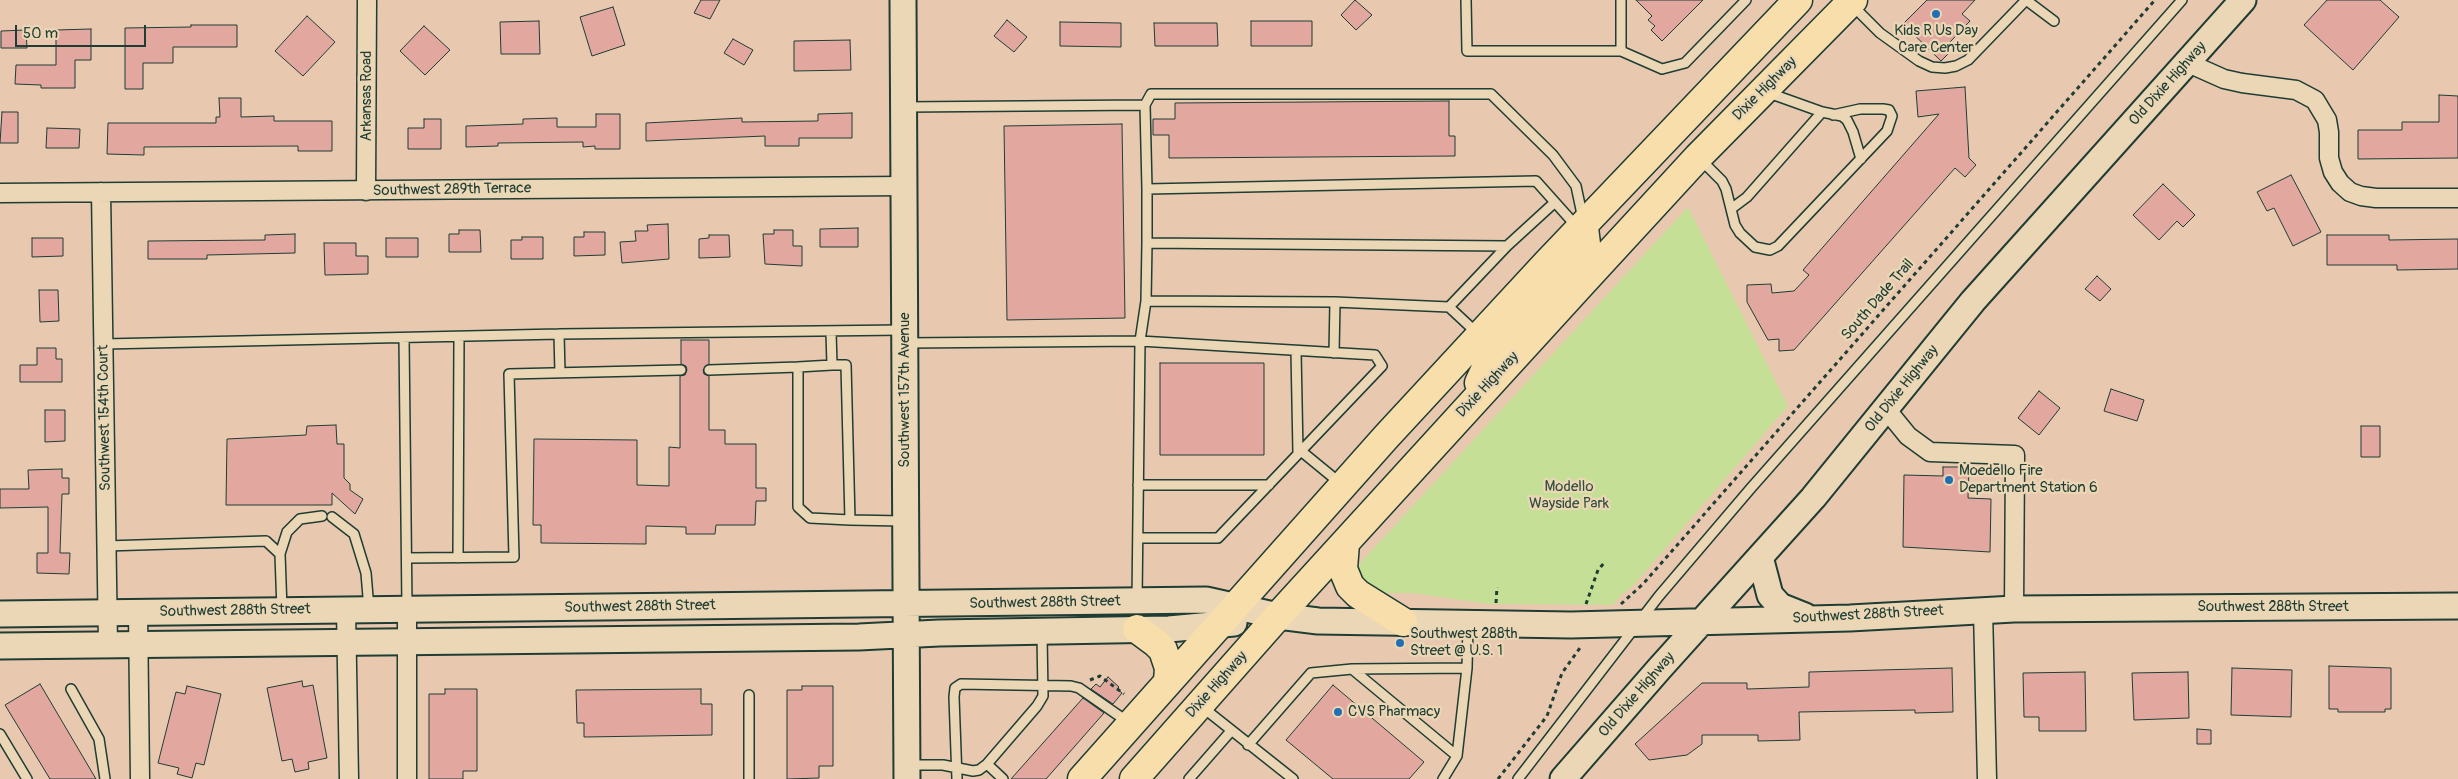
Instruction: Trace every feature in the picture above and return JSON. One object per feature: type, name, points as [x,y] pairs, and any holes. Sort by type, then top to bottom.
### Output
[{"type":"highway","points":[[1082,779],[1225,616],[1480,335],[1798,0]]},
{"type":"highway","points":[[1737,116],[1778,52],[1843,1]]},
{"type":"highway","name":"Dixie Highway","points":[[1134,779],[1278,616],[1470,405],[1698,157],[1764,91],[1843,1]]},
{"type":"highway","points":[[1470,405],[1499,340],[1582,256],[1586,244],[1582,227]]},
{"type":"highway","points":[[1345,543],[1343,569],[1350,586],[1358,594],[1403,622]]},
{"type":"highway","points":[[1137,629],[1163,650],[1168,668],[1168,681]]},
{"type":"street","name":"Arkansas Road","points":[[366,191],[367,0]]},
{"type":"street","name":"Southwest 157th Avenue","points":[[903,0],[906,336],[906,772]]},
{"type":"street","name":"Old Dixie Highway","points":[[1563,779],[1700,623],[1814,498],[1973,301],[2243,0]]},
{"type":"street","points":[[2188,62],[2224,79],[2296,90],[2315,100],[2327,120],[2329,158],[2333,172],[2340,183],[2350,192],[2376,198],[2458,198]]},
{"type":"street","name":"Southwest 289th Terrace","points":[[0,193],[904,186]]},
{"type":"street","name":"Southwest 154th Court","points":[[101,192],[108,645]]},
{"type":"street","points":[[1886,408],[1908,436],[1930,452],[2015,455],[2014,609]]},
{"type":"street","points":[[1760,557],[1770,595],[1780,606],[1812,618]]},
{"type":"street","name":"Southwest 288th Street","points":[[0,614],[1206,600],[1225,616]]},
{"type":"street","name":"Southwest 288th Street","points":[[0,646],[906,635],[1137,629],[1225,616],[1278,616],[1318,621],[1468,624],[1638,624],[2014,609],[2458,606]]},
{"type":"street","points":[[407,609],[407,779]]},
{"type":"street","points":[[349,779],[347,642],[358,610]]},
{"type":"street","points":[[1983,610],[1987,779]]},
{"type":"street","points":[[138,612],[140,779]]},
{"type":"lane","points":[[1466,0],[1467,51],[1621,51],[1662,69],[1685,63],[1746,0]]},
{"type":"lane","points":[[1621,0],[1621,51]]},
{"type":"lane","points":[[1843,1],[1880,33],[1919,61],[1932,67],[1945,68],[1956,66],[1968,60],[2026,0],[2054,21]]},
{"type":"lane","points":[[1518,779],[1638,624],[1758,480],[2182,0]]},
{"type":"lane","points":[[1764,91],[1822,112],[1842,116],[1847,120],[1856,139],[1861,159]]},
{"type":"lane","points":[[1137,602],[1140,341],[1146,301],[1147,243],[1145,105],[1151,94],[1491,94],[1553,155],[1576,186],[1582,227]]},
{"type":"lane","points":[[904,108],[1145,105]]},
{"type":"lane","points":[[1698,157],[1722,181],[1726,189],[1735,225],[1746,240],[1755,247],[1770,250],[1784,240],[1887,131],[1892,116],[1889,110],[1860,109],[1833,115]]},
{"type":"lane","points":[[1731,210],[1747,197],[1822,112]]},
{"type":"lane","points":[[1147,189],[1536,181],[1554,203],[1582,227]]},
{"type":"lane","points":[[1449,306],[1507,246],[1554,203]]},
{"type":"lane","points":[[1147,243],[1507,246]]},
{"type":"lane","points":[[1146,301],[1335,302],[1449,306],[1480,335]]},
{"type":"lane","points":[[1334,353],[1335,302]]},
{"type":"lane","points":[[831,332],[832,365]]},
{"type":"lane","points":[[104,344],[559,334],[831,332],[906,336],[1140,341],[1375,355],[1382,366],[1218,538],[1138,538]]},
{"type":"lane","points":[[559,334],[560,373]]},
{"type":"lane","points":[[458,558],[459,337]]},
{"type":"lane","points":[[404,338],[408,558],[407,609]]},
{"type":"lane","points":[[1296,350],[1300,452]]},
{"type":"lane","points":[[709,370],[846,365],[850,520]]},
{"type":"lane","points":[[798,366],[798,507],[810,518],[905,521]]},
{"type":"lane","points":[[408,558],[514,557],[509,374],[680,370]]},
{"type":"lane","points":[[1300,452],[1343,485]]},
{"type":"lane","points":[[1138,485],[1268,486]]},
{"type":"lane","points":[[282,610],[280,554],[287,532],[300,519],[322,516]]},
{"type":"lane","points":[[332,517],[354,534],[366,573],[358,610]]},
{"type":"lane","points":[[106,546],[266,541],[280,554]]},
{"type":"lane","points":[[1443,779],[1457,756],[1467,668],[1468,624]]},
{"type":"lane","points":[[906,772],[943,765],[979,770],[987,764],[1037,706],[1043,696],[1042,631]]},
{"type":"lane","points":[[1248,745],[1311,673],[1352,669],[1467,668]]},
{"type":"lane","points":[[1352,669],[1457,756]]},
{"type":"lane","points":[[957,779],[954,697],[958,685],[1043,685],[1079,688],[1130,724]]},
{"type":"lane","points":[[71,689],[99,739],[105,779]]},
{"type":"lane","points":[[749,695],[750,779]]},
{"type":"lane","points":[[1200,704],[1231,732],[1293,779]]},
{"type":"lane","points":[[1189,779],[1231,732]]},
{"type":"lane","points":[[0,734],[26,779]]},
{"type":"lane","points":[[987,764],[1003,779]]},
{"type":"path","name":"South Dade Trail","points":[[1618,607],[1643,584],[2156,0]]},
{"type":"path","points":[[1585,607],[1598,570],[1604,563]]},
{"type":"path","points":[[1496,606],[1497,588]]},
{"type":"path","points":[[1498,779],[1547,716],[1562,673],[1587,639]]},
{"type":"path","points":[[1088,680],[1100,676],[1124,694]]},
{"type":"green space","name":"Modello Wayside Park","points":[[1688,207],[1788,406],[1632,587],[1621,595],[1613,605],[1488,604],[1413,593],[1385,593],[1363,582],[1358,568],[1362,561]]},
{"type":"building","points":[[701,0],[720,0],[710,19],[694,13]]},
{"type":"building","points":[[1355,0],[1372,15],[1356,30],[1341,15]]},
{"type":"building","points":[[1636,0],[1703,0],[1662,41],[1651,30],[1655,26],[1648,20],[1652,16]]},
{"type":"building","points":[[1927,0],[1975,0],[1962,14],[1970,21],[1950,42],[1955,47],[1941,61],[1903,24]]},
{"type":"building","points":[[2327,0],[2380,0],[2399,17],[2353,70],[2304,25]]},
{"type":"building","points":[[613,7],[625,45],[592,56],[580,17]]},
{"type":"building","points":[[307,16],[335,42],[303,76],[275,51]]},
{"type":"building","points":[[1007,20],[1027,37],[1014,52],[994,36]]},
{"type":"building","points":[[539,21],[540,54],[501,54],[500,22]]},
{"type":"building","points":[[1251,21],[1312,21],[1312,46],[1251,46]]},
{"type":"building","points":[[1060,22],[1121,23],[1121,47],[1060,46]]},
{"type":"building","points":[[1154,23],[1217,23],[1218,46],[1155,46]]},
{"type":"building","points":[[191,25],[237,25],[237,47],[173,47],[173,63],[143,63],[143,89],[125,89],[125,28],[191,27]]},
{"type":"building","points":[[424,26],[450,50],[425,75],[400,51]]},
{"type":"building","points":[[91,29],[91,60],[75,60],[75,88],[41,88],[41,85],[15,84],[16,65],[56,65],[56,30]]},
{"type":"building","points":[[26,30],[27,48],[1,48],[1,31]]},
{"type":"building","points":[[733,39],[753,50],[744,65],[724,53]]},
{"type":"building","points":[[850,40],[851,70],[794,71],[794,41]]},
{"type":"building","points":[[1965,87],[1969,158],[1976,165],[1965,177],[1955,168],[1794,350],[1779,351],[1779,339],[1768,340],[1747,302],[1747,285],[1771,284],[1772,293],[1794,291],[1809,275],[1803,270],[1939,114],[1918,117],[1916,91]]},
{"type":"building","points":[[2439,95],[2458,96],[2458,158],[2358,159],[2358,130],[2402,130],[2402,122],[2439,122]]},
{"type":"building","points":[[219,98],[241,98],[241,117],[274,116],[274,121],[332,121],[332,151],[298,151],[298,146],[144,147],[144,155],[107,154],[108,123],[216,123],[216,117],[220,117]]},
{"type":"building","points":[[1449,101],[1449,136],[1455,136],[1455,156],[1169,158],[1169,135],[1153,135],[1153,119],[1175,119],[1175,103]]},
{"type":"building","points":[[2,112],[18,112],[18,143],[0,143]]},
{"type":"building","points":[[852,113],[852,138],[799,138],[799,146],[765,146],[765,136],[646,141],[646,123],[742,118],[742,122],[818,121],[818,114]]},
{"type":"building","points":[[596,114],[620,114],[620,149],[595,149],[595,146],[583,147],[583,142],[498,143],[498,146],[466,147],[466,126],[523,124],[523,119],[557,118],[557,127],[596,127]]},
{"type":"building","points":[[424,119],[441,119],[441,149],[408,149],[408,128],[424,128]]},
{"type":"building","points":[[1122,124],[1125,318],[1007,320],[1004,126]]},
{"type":"building","points":[[47,128],[80,129],[79,148],[46,148]]},
{"type":"building","points":[[2291,175],[2321,232],[2293,246],[2274,208],[2267,211],[2257,192]]},
{"type":"building","points":[[2163,184],[2195,215],[2183,227],[2177,221],[2159,240],[2133,215]]},
{"type":"building","points":[[668,224],[669,259],[622,263],[620,242],[636,241],[635,231],[648,231],[647,225]]},
{"type":"building","points":[[858,228],[858,247],[820,247],[820,229]]},
{"type":"building","points":[[459,230],[480,230],[481,252],[449,252],[449,234],[459,234]]},
{"type":"building","points":[[774,230],[793,230],[793,246],[802,246],[802,266],[765,264],[763,234],[774,234]]},
{"type":"building","points":[[584,232],[605,232],[605,255],[574,256],[574,237],[584,237]]},
{"type":"building","points":[[295,234],[295,253],[207,255],[207,259],[148,259],[148,241],[265,240],[265,235]]},
{"type":"building","points":[[709,235],[729,235],[730,257],[699,258],[699,239],[709,238]]},
{"type":"building","points":[[2327,235],[2389,235],[2389,240],[2458,239],[2458,269],[2397,270],[2397,265],[2327,265]]},
{"type":"building","points":[[522,237],[543,237],[543,259],[511,259],[511,240],[522,240]]},
{"type":"building","points":[[32,238],[63,238],[63,256],[32,257]]},
{"type":"building","points":[[386,238],[418,238],[418,257],[386,257]]},
{"type":"building","points":[[324,243],[356,243],[356,256],[368,256],[368,274],[325,275]]},
{"type":"building","points":[[2097,276],[2111,289],[2100,301],[2085,289]]},
{"type":"building","points":[[39,290],[58,290],[59,321],[40,322]]},
{"type":"building","points":[[681,340],[709,340],[709,364],[703,370],[704,374],[709,376],[709,430],[725,430],[725,444],[756,444],[756,488],[766,488],[766,501],[756,501],[755,525],[716,525],[715,534],[686,534],[686,527],[646,526],[646,544],[541,543],[541,525],[533,525],[534,439],[637,440],[637,485],[669,486],[669,447],[680,448],[680,376],[685,375],[687,370],[686,366],[681,364]]},
{"type":"building","points":[[37,348],[56,348],[56,359],[62,359],[62,382],[20,382],[20,365],[37,365]]},
{"type":"building","points":[[1160,363],[1264,363],[1264,455],[1160,455]]},
{"type":"building","points":[[2111,389],[2144,400],[2137,421],[2104,411]]},
{"type":"building","points":[[2039,391],[2060,408],[2039,435],[2018,418]]},
{"type":"building","points":[[45,410],[65,410],[65,441],[45,442]]},
{"type":"building","points":[[336,425],[337,444],[344,444],[344,478],[350,484],[350,490],[363,499],[355,514],[332,493],[332,505],[226,505],[227,439],[306,435],[307,426]]},
{"type":"building","points":[[2361,426],[2380,426],[2380,457],[2361,457]]},
{"type":"building","points":[[1943,467],[1969,467],[1968,498],[1991,499],[1990,552],[1903,547],[1904,475],[1943,476]]},
{"type":"building","points":[[62,469],[62,478],[69,478],[69,494],[62,494],[60,553],[70,553],[69,574],[37,573],[37,553],[48,553],[48,507],[0,508],[0,489],[29,489],[28,470]]},
{"type":"building","points":[[2329,666],[2391,668],[2391,709],[2385,709],[2385,712],[2338,712],[2338,709],[2329,709]]},
{"type":"building","points":[[1952,668],[1953,712],[1915,713],[1915,710],[1799,712],[1800,740],[1758,741],[1758,735],[1702,735],[1702,744],[1687,755],[1649,760],[1635,744],[1702,683],[1747,683],[1747,689],[1809,687],[1809,672]]},
{"type":"building","points":[[2232,668],[2292,670],[2291,717],[2231,715]]},
{"type":"building","points":[[2085,672],[2086,731],[2039,731],[2039,717],[2024,717],[2023,673]]},
{"type":"building","points":[[2188,672],[2189,718],[2134,720],[2132,673]]},
{"type":"building","points":[[1108,677],[1119,687],[1117,689],[1122,693],[1113,704],[1091,689],[1096,684],[1100,687]]},
{"type":"building","points":[[302,681],[303,687],[313,685],[327,758],[308,762],[309,769],[295,772],[292,759],[282,761],[267,688]]},
{"type":"building","points":[[40,684],[96,779],[50,779],[5,705]]},
{"type":"building","name":"CVS Pharmacy","points":[[1333,685],[1424,762],[1409,779],[1333,779],[1286,740]]},
{"type":"building","points":[[187,686],[221,694],[204,765],[196,763],[192,778],[177,774],[179,768],[158,763],[176,692],[185,694]]},
{"type":"building","points":[[802,686],[833,686],[833,766],[819,766],[819,778],[787,779],[787,690],[802,690]]},
{"type":"building","points":[[445,689],[477,689],[477,771],[463,771],[463,779],[429,779],[429,694],[445,694]]},
{"type":"building","points":[[701,689],[701,704],[712,704],[712,735],[584,737],[584,723],[577,723],[576,690]]},
{"type":"building","points":[[1083,698],[1104,713],[1046,779],[1011,779]]},
{"type":"building","points":[[2197,729],[2211,730],[2211,744],[2197,744]]},
{"type":"place","name":"Kids R Us Day Care Center","points":[[1936,14]]},
{"type":"place","name":"Moedello Fire Department Station 6","points":[[1949,480]]},
{"type":"place","name":"Southwest 288th Street @ U.S. 1","points":[[1400,643]]},
{"type":"place","name":"CVS Pharmacy","points":[[1338,712]]}]
